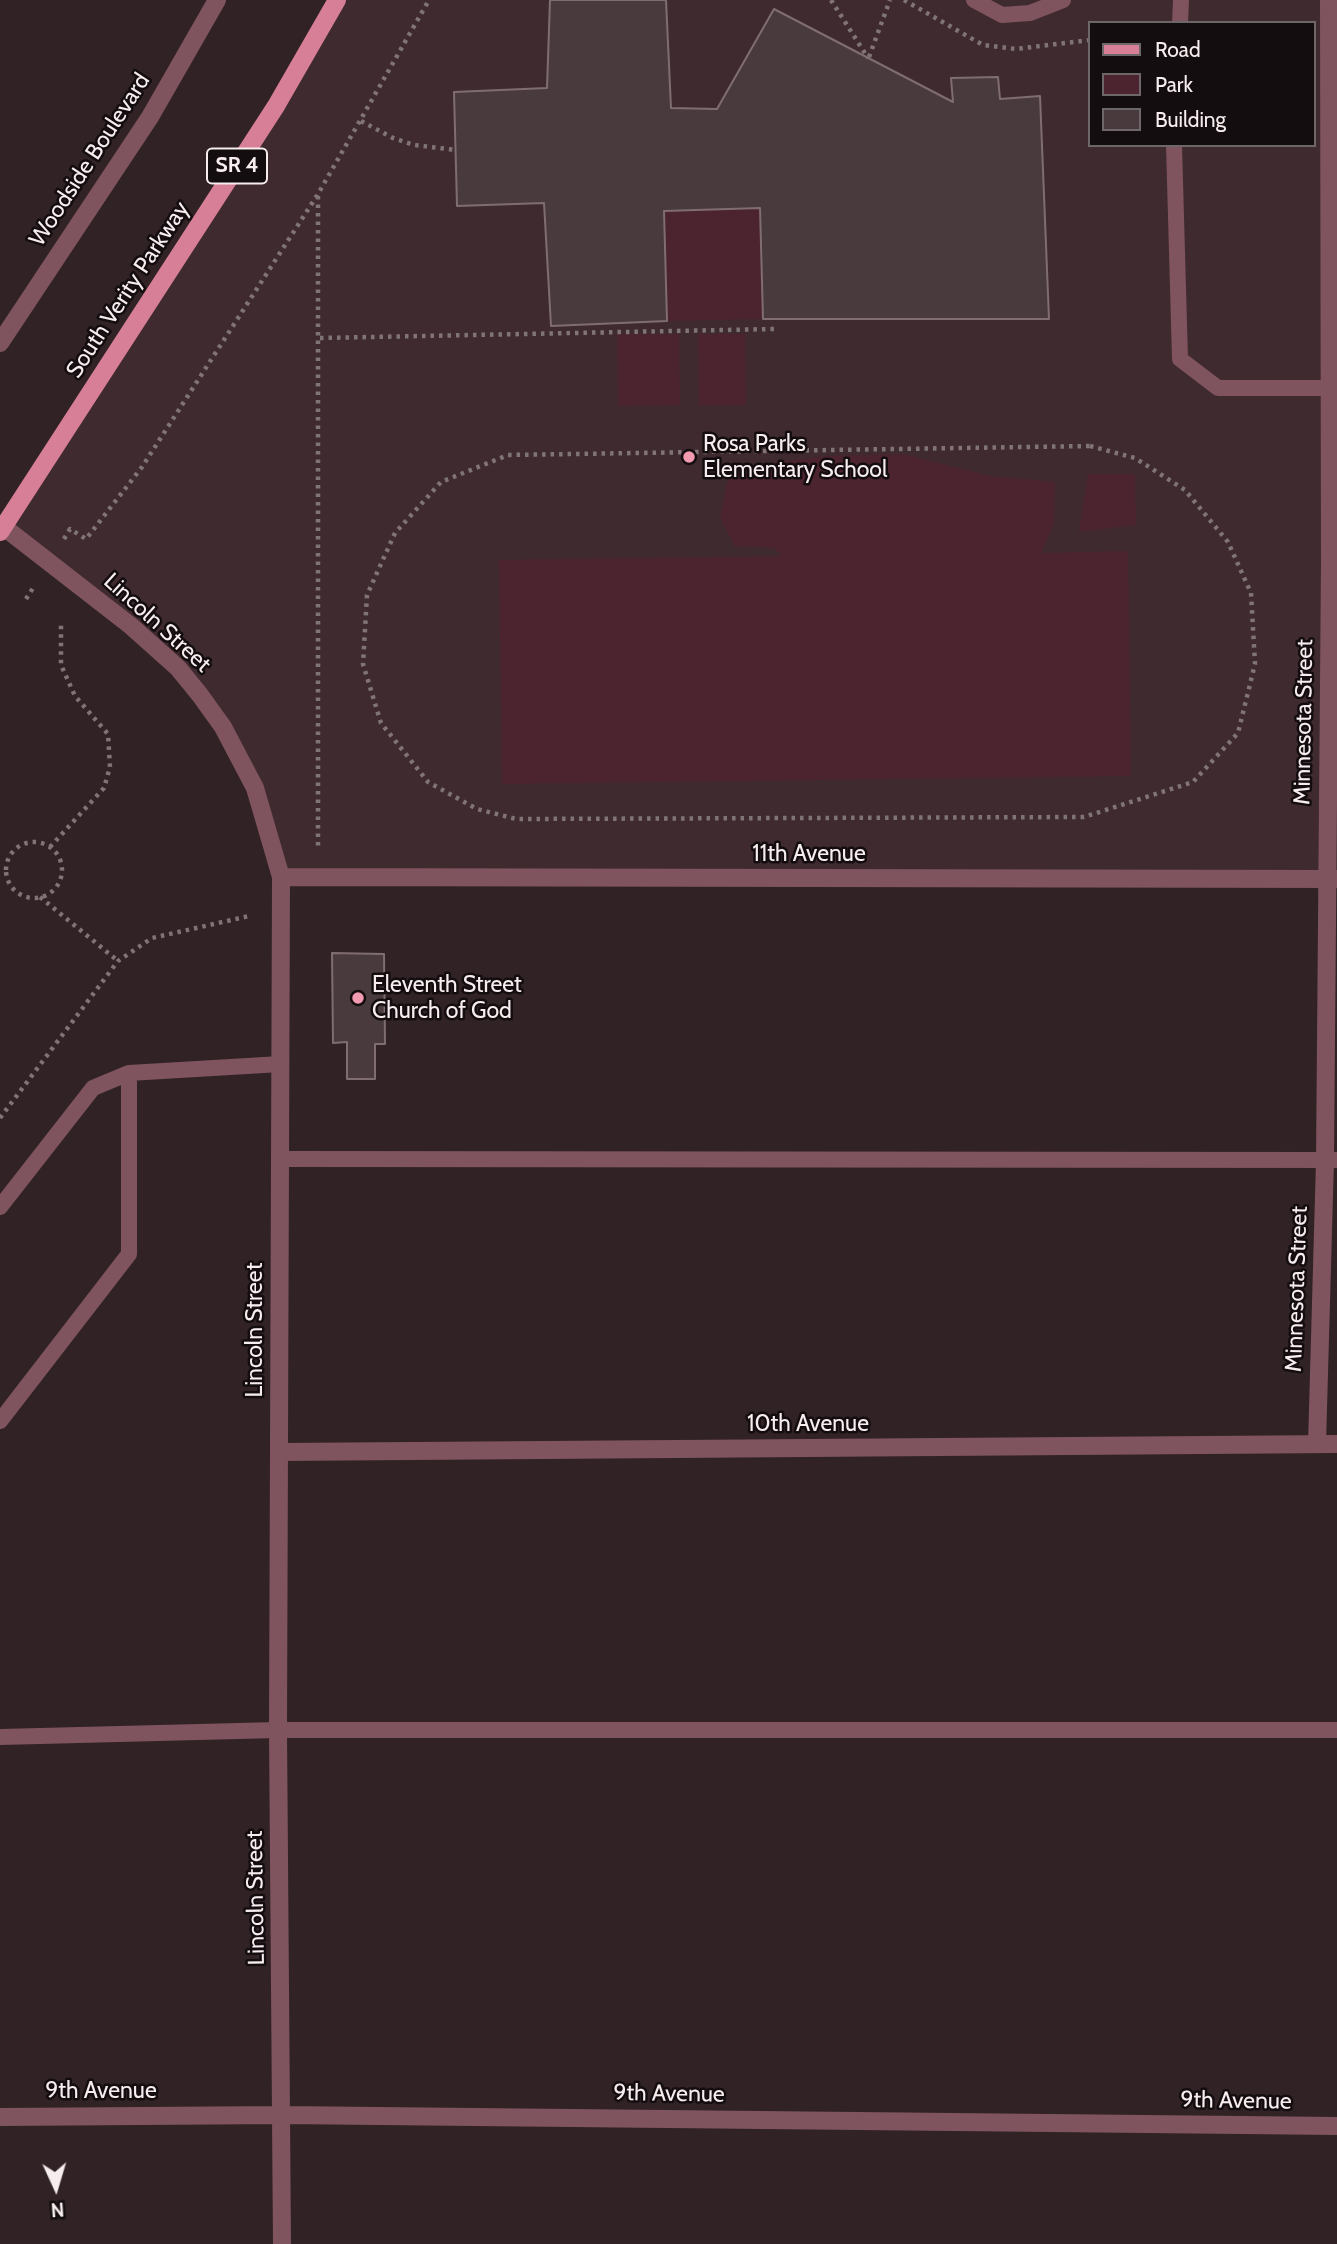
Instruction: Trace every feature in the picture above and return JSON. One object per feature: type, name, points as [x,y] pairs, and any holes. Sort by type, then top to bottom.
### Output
[{"type":"main road","name":"South Verity Parkway","points":[[1,527],[276,106],[337,0]]},
{"type":"street","name":"Woodside Boulevard","points":[[0,343],[149,117],[217,0]]},
{"type":"street","name":"Minnesota Street","points":[[1317,1444],[1331,1160],[1334,563],[1328,388],[1329,0]]},
{"type":"street","name":"Lincoln Street","points":[[1,527],[131,626],[178,668],[200,695],[223,727],[255,789],[281,877],[278,1730],[282,2244]]},
{"type":"street","name":"11th Avenue","points":[[281,877],[1332,879]]},
{"type":"street","name":"10th Avenue","points":[[279,1452],[1337,1444]]},
{"type":"street","name":"9th Avenue","points":[[0,2117],[283,2115],[1337,2126]]},
{"type":"lane","points":[[974,0],[1002,15],[1030,13],[1063,0]]},
{"type":"lane","points":[[1180,21],[1181,0]]},
{"type":"lane","points":[[1174,147],[1180,359],[1218,388],[1328,388]]},
{"type":"lane","points":[[0,1207],[93,1088],[129,1073],[281,1064]]},
{"type":"lane","points":[[0,1421],[129,1254],[129,1073]]},
{"type":"lane","points":[[281,1159],[1331,1160]]},
{"type":"lane","points":[[0,1737],[278,1730],[1337,1730]]},
{"type":"path","points":[[70,529],[86,539],[142,467],[318,194],[429,0]]},
{"type":"path","points":[[831,0],[868,58],[890,0]]},
{"type":"path","points":[[361,121],[393,138],[414,145],[456,150]]},
{"type":"path","points":[[318,194],[318,846]]},
{"type":"path","points":[[320,338],[775,329]]},
{"type":"path","points":[[1090,446],[1136,458],[1185,490],[1228,542],[1251,593],[1255,664],[1238,733],[1194,782],[1084,817],[516,819],[477,808],[428,782],[382,723],[363,664],[367,595],[395,533],[441,482],[508,455],[1090,446]]},
{"type":"path","points":[[50,846],[104,789],[110,767],[108,734],[75,696],[61,665],[61,624]]},
{"type":"path","points":[[32,842],[50,846],[60,861],[60,880],[55,887],[40,897],[30,897],[14,890],[6,873],[10,856],[23,844],[32,842]]},
{"type":"path","points":[[40,897],[118,961]]},
{"type":"path","points":[[0,1118],[118,961],[152,938],[249,916]]},
{"type":"shaded area","name":"Rosa Parks Elementary School","points":[[337,0],[1329,0],[1326,880],[281,877],[255,788],[200,695],[4,526]]},
{"type":"green space","points":[[760,208],[763,319],[667,321],[664,211]]},
{"type":"green space","points":[[617,334],[679,334],[680,405],[618,406]]},
{"type":"green space","points":[[698,334],[745,334],[746,405],[699,405]]},
{"type":"green space","points":[[903,454],[990,476],[1055,482],[1054,524],[1041,553],[1128,551],[1131,776],[502,784],[499,560],[782,556],[774,548],[735,546],[720,518],[730,468],[827,456]]},
{"type":"green space","points":[[1088,474],[1135,474],[1136,525],[1079,532]]},
{"type":"building","points":[[550,0],[666,0],[671,108],[717,109],[774,9],[953,102],[951,78],[998,77],[1000,99],[1040,96],[1049,319],[763,319],[760,208],[664,211],[667,321],[551,326],[544,203],[457,206],[454,92],[547,88]]},
{"type":"building","name":"Eleventh Street Church of God","points":[[332,953],[384,954],[385,1044],[375,1044],[375,1079],[347,1079],[347,1042],[333,1043]]},
{"type":"place","name":"Rosa Parks Elementary School","points":[[689,457]]},
{"type":"place","name":"Eleventh Street Church of God","points":[[358,998]]}]
